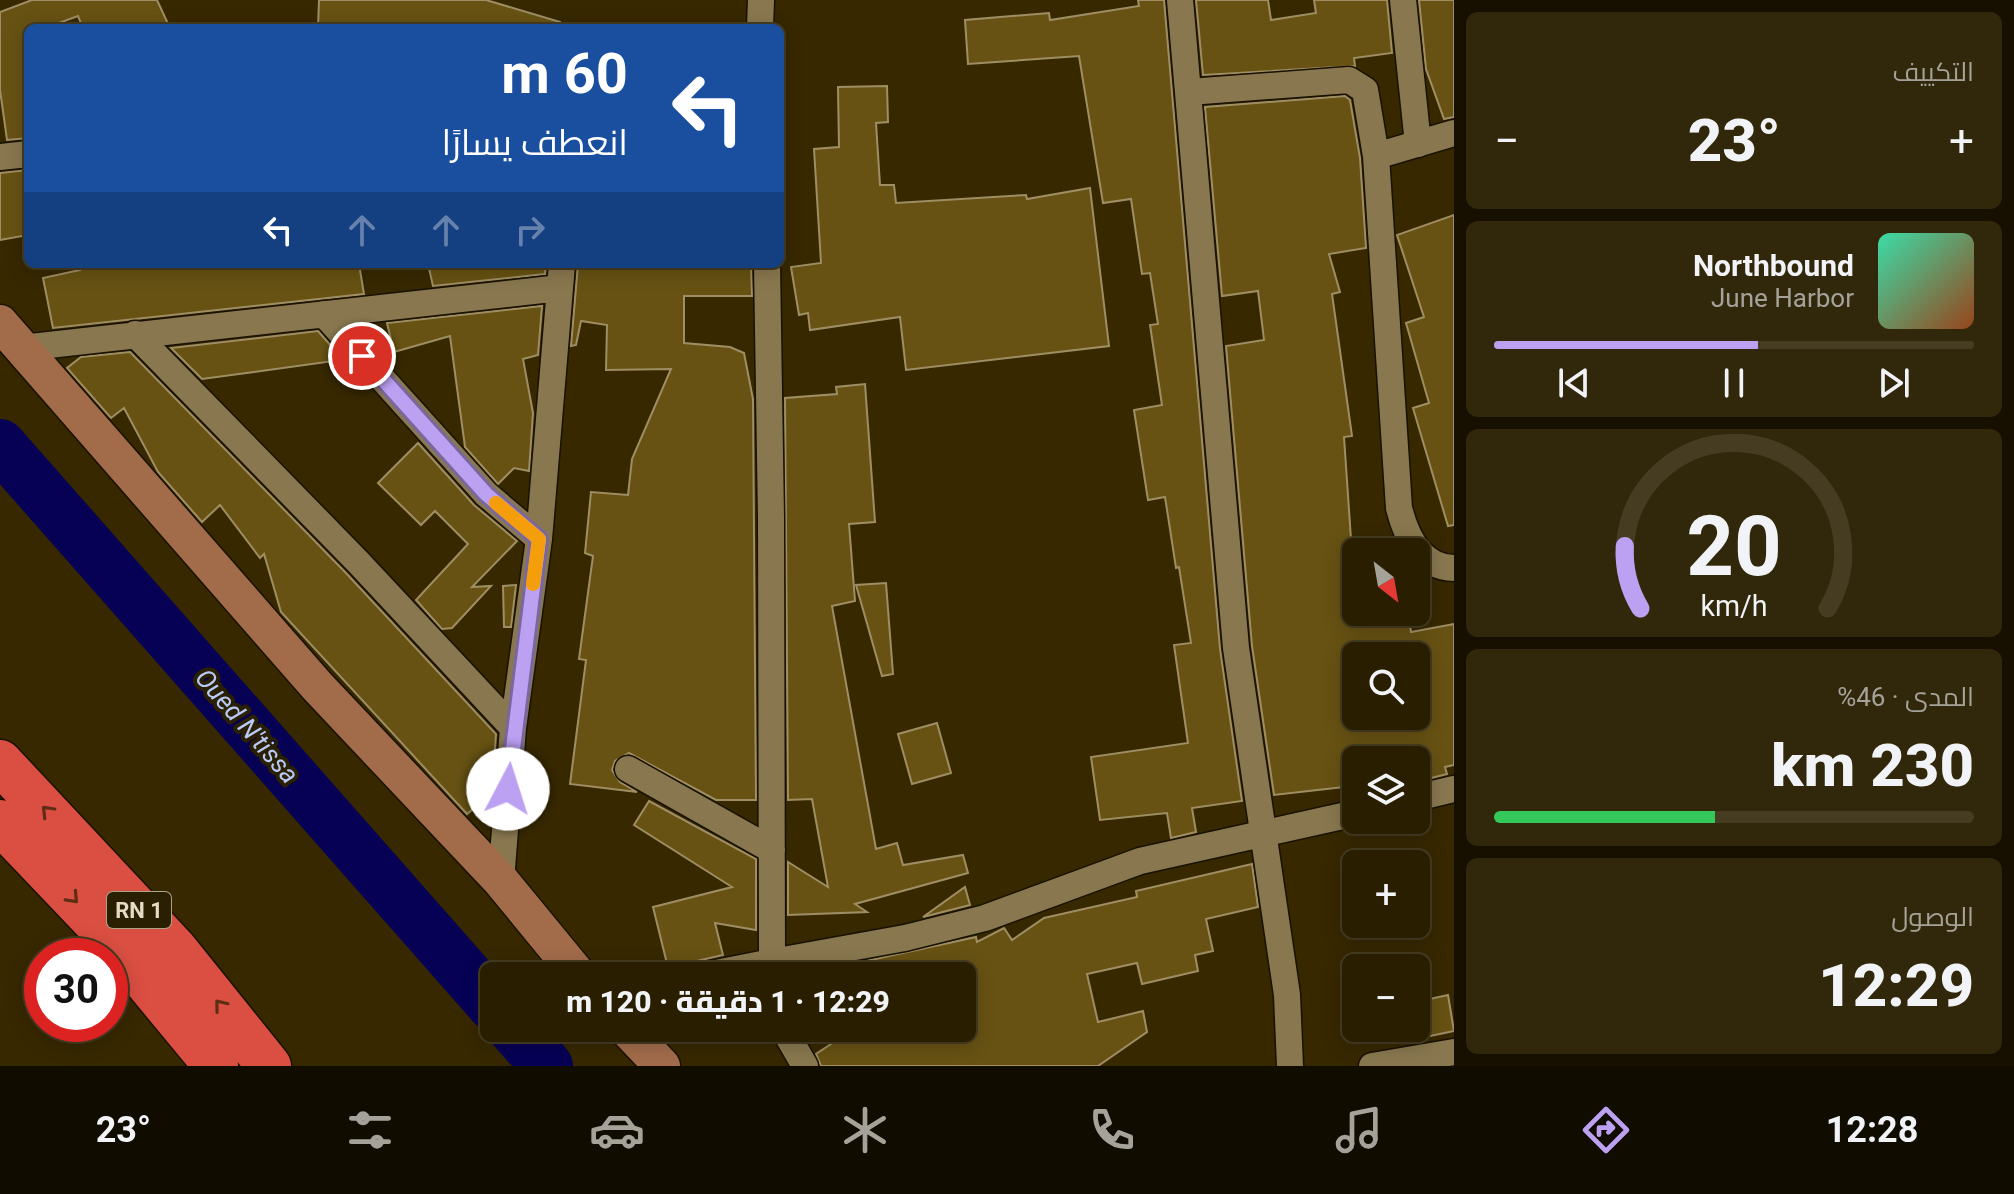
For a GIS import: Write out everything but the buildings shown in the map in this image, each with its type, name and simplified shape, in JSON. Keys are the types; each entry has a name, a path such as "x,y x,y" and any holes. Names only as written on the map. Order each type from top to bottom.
{"highway":[{"name":"RN 1","path":"0,762 175,949 269,1066"},
{"name":"RN 1","path":"0,822 106,933 216,1066"}],"main road":[{"path":"11,336 317,686 501,881 568,962"},
{"path":"639,1042 662,1066"}],"street":[{"path":"760,24 761,0"},
{"path":"1180,0 1236,648 1261,836 1287,995 1290,1066"},
{"path":"1403,0 1418,144"},
{"path":"1189,92 1355,81 1369,98 1376,156 1399,508 1408,534 1421,555 1437,565 1454,568"},
{"path":"1376,156 1454,133"},
{"path":"0,157 24,154"},
{"path":"767,268 772,962"},
{"path":"11,336 135,334 324,314 561,276 539,539 513,728 501,881"},
{"path":"324,314 486,494 539,539"},
{"path":"135,334 513,728"},
{"path":"628,769 772,850"},
{"path":"1430,795 1454,789"},
{"path":"802,962 985,918 1140,861 1342,816"},
{"path":"791,1042 805,1066"},
{"path":"1372,1066 1454,1052"}],"waterway":[{"name":"Oued N'tissa","path":"0,445 480,990"},
{"name":"Oued N'tissa","path":"526,1042 547,1066"}],"slow traffic":[{"path":"496,503 539,539 533,584"}],"route":[{"path":"362,356 486,494 539,539 513,728 508,789"}]}
